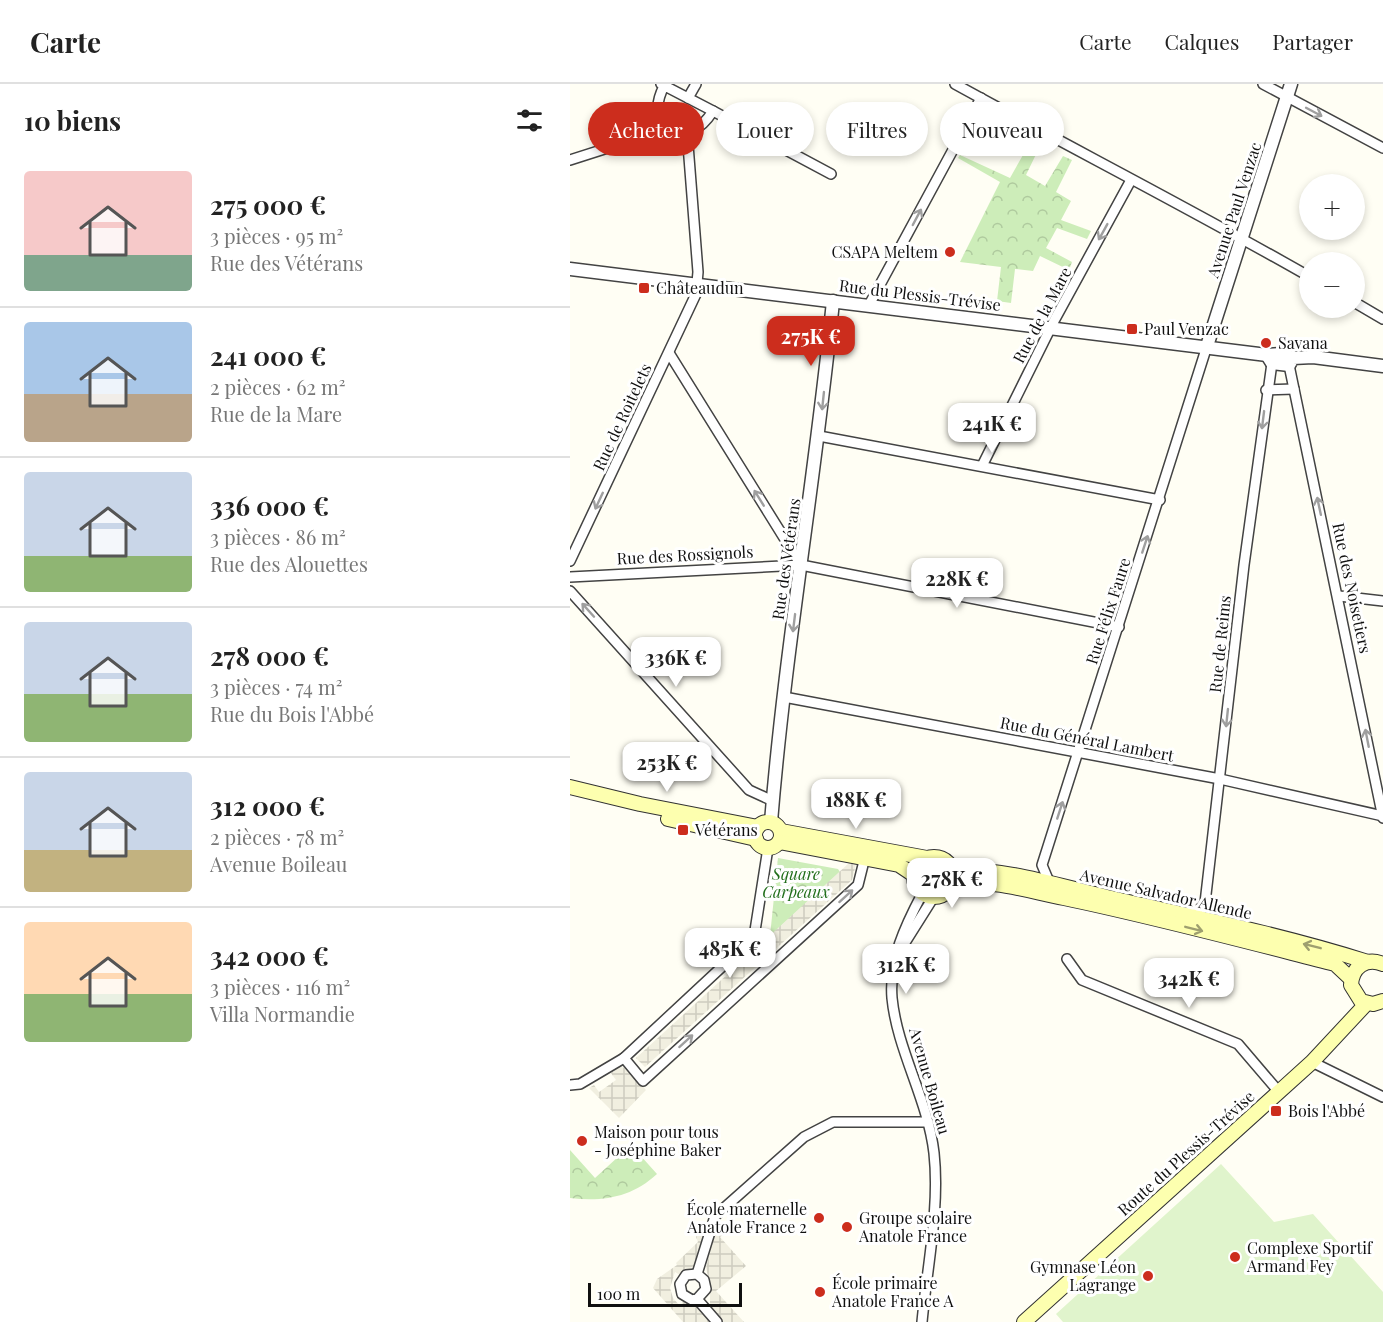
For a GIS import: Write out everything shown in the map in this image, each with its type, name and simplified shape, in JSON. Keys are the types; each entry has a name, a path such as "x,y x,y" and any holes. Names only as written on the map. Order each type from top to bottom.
{"main road":[{"path":"570,787 899,865 914,875"},
{"path":"570,796 769,835 943,859 954,871 952,887"},
{"path":"927,858 916,868 914,882 928,896 944,895 952,887 972,882 994,884 1107,907 1335,964 1351,979 1356,997 1367,1004 1383,1001"},
{"name":"Avenue Salvador Allende","path":"954,871 971,870 1050,884 1383,964"},
{"path":"1351,979 1357,968 1368,962"},
{"name":"Route du Plessis-Trévise","path":"1024,1322 1312,1062 1367,1004"}],"street":[{"path":"688,98 696,84"},
{"path":"955,84 1243,238 1299,271"},
{"path":"1263,84 1383,148"},
{"name":"Avenue Paul Venzac","path":"1207,346 1291,84"},
{"path":"657,102 663,85 831,174"},
{"path":"868,305 981,98"},
{"path":"704,123 713,111"},
{"path":"570,160 588,154"},
{"path":"689,156 698,285"},
{"name":"Rue de la Mare","path":"982,466 1051,328 1131,180"},
{"name":"Rue du Plessis-Trévise","path":"570,268 1207,346 1269,359 1281,354 1291,361 1383,366"},
{"name":"Rue de Roitelets","path":"570,561 669,353 698,285"},
{"name":"Rue des Vétérans","path":"769,835 784,697 819,436 833,301"},
{"path":"1365,308 1383,319"},
{"name":"Rue Félix Faure","path":"1050,884 1042,866 1207,346"},
{"path":"669,353 801,565"},
{"name":"Rue de Reims","path":"1182,914 1198,911 1205,903 1269,359"},
{"name":"Rue des Noisetiers","path":"1291,361 1294,389 1383,817"},
{"path":"1266,390 1294,389"},
{"path":"819,436 1160,500"},
{"name":"Rue des Rossignols","path":"570,577 801,565 1119,627"},
{"path":"570,591 749,790 773,801"},
{"path":"1339,597 1383,602"},
{"name":"Rue du Général Lambert","path":"784,697 1220,779 1383,817"},
{"path":"570,1084 580,1084 624,1058 754,938 769,835"},
{"path":"624,1058 643,1081 858,885 865,857"},
{"name":"Avenue Boileau","path":"922,1322 934,1192 934,1153 928,1122 892,998 896,956 901,937 928,896"},
{"path":"1067,959 1082,980 1238,1044 1279,1092"},
{"path":"1312,1062 1383,1097"},
{"path":"698,1274 715,1216 804,1137 833,1122 928,1122"},
{"path":"698,1274 704,1280 706,1289 697,1299 692,1300 682,1294 680,1284 686,1275 698,1274"},
{"path":"697,1299 717,1322"}],"green space":[{"path":"962,156 1010,178 1022,156 1035,156 1026,175 1045,186 1063,156 1072,160 1056,192 1071,201 1061,220 1091,231 1087,239 1057,228 1046,248 1072,262 1069,270 1040,256 1033,271 1015,269 1011,303 997,301 1001,267 960,262 1000,182 958,158"},
{"name":"Square Carpeaux","path":"778,858 838,869 840,872 770,936"},
{"path":"935,865 944,869 948,878 944,887 935,891 926,887 922,878 926,869"},
{"path":"631,1145 657,1174 638,1188 617,1196 594,1199 570,1198 570,1150 595,1178"},
{"name":"Complexe Sportif Armand Fey","path":"1221,1164 1274,1222 1313,1214 1383,1292 1383,1322 1063,1322 1056,1314"}],"shaded area":[{"path":"849,863 856,864 852,880 645,1067 636,1058"},
{"path":"620,1067 628,1068 646,1090 619,1118 589,1088 594,1085 599,1092 616,1080 611,1073"},
{"path":"716,1226 723,1235 720,1237 746,1266 716,1291 744,1322 721,1322 710,1309 710,1285 706,1268"},
{"path":"702,1227 705,1228 698,1260 694,1266 680,1275 675,1272 670,1288 673,1298 680,1306 683,1302 697,1307 710,1322 683,1322 653,1288 657,1279 677,1265 676,1263 698,1242 696,1237"}],"place":[{"name":"CSAPA Meltem","path":"950,252"},
{"name":"Châteaudun","path":"644,288"},
{"name":"Paul Venzac","path":"1132,329"},
{"name":"Savana","path":"1266,343"},
{"name":"Vétérans","path":"683,830"},
{"name":"Bois l'Abbé","path":"1276,1111"},
{"name":"Maison pour tous - Joséphine Baker","path":"582,1141"},
{"name":"École maternelle Anatole France 2","path":"819,1218"},
{"name":"Groupe scolaire Anatole France","path":"847,1227"},
{"name":"Complexe Sportif Armand Fey","path":"1235,1257"},
{"name":"Gymnase Léon Lagrange","path":"1148,1276"},
{"name":"École primaire Anatole France A","path":"820,1292"}]}
